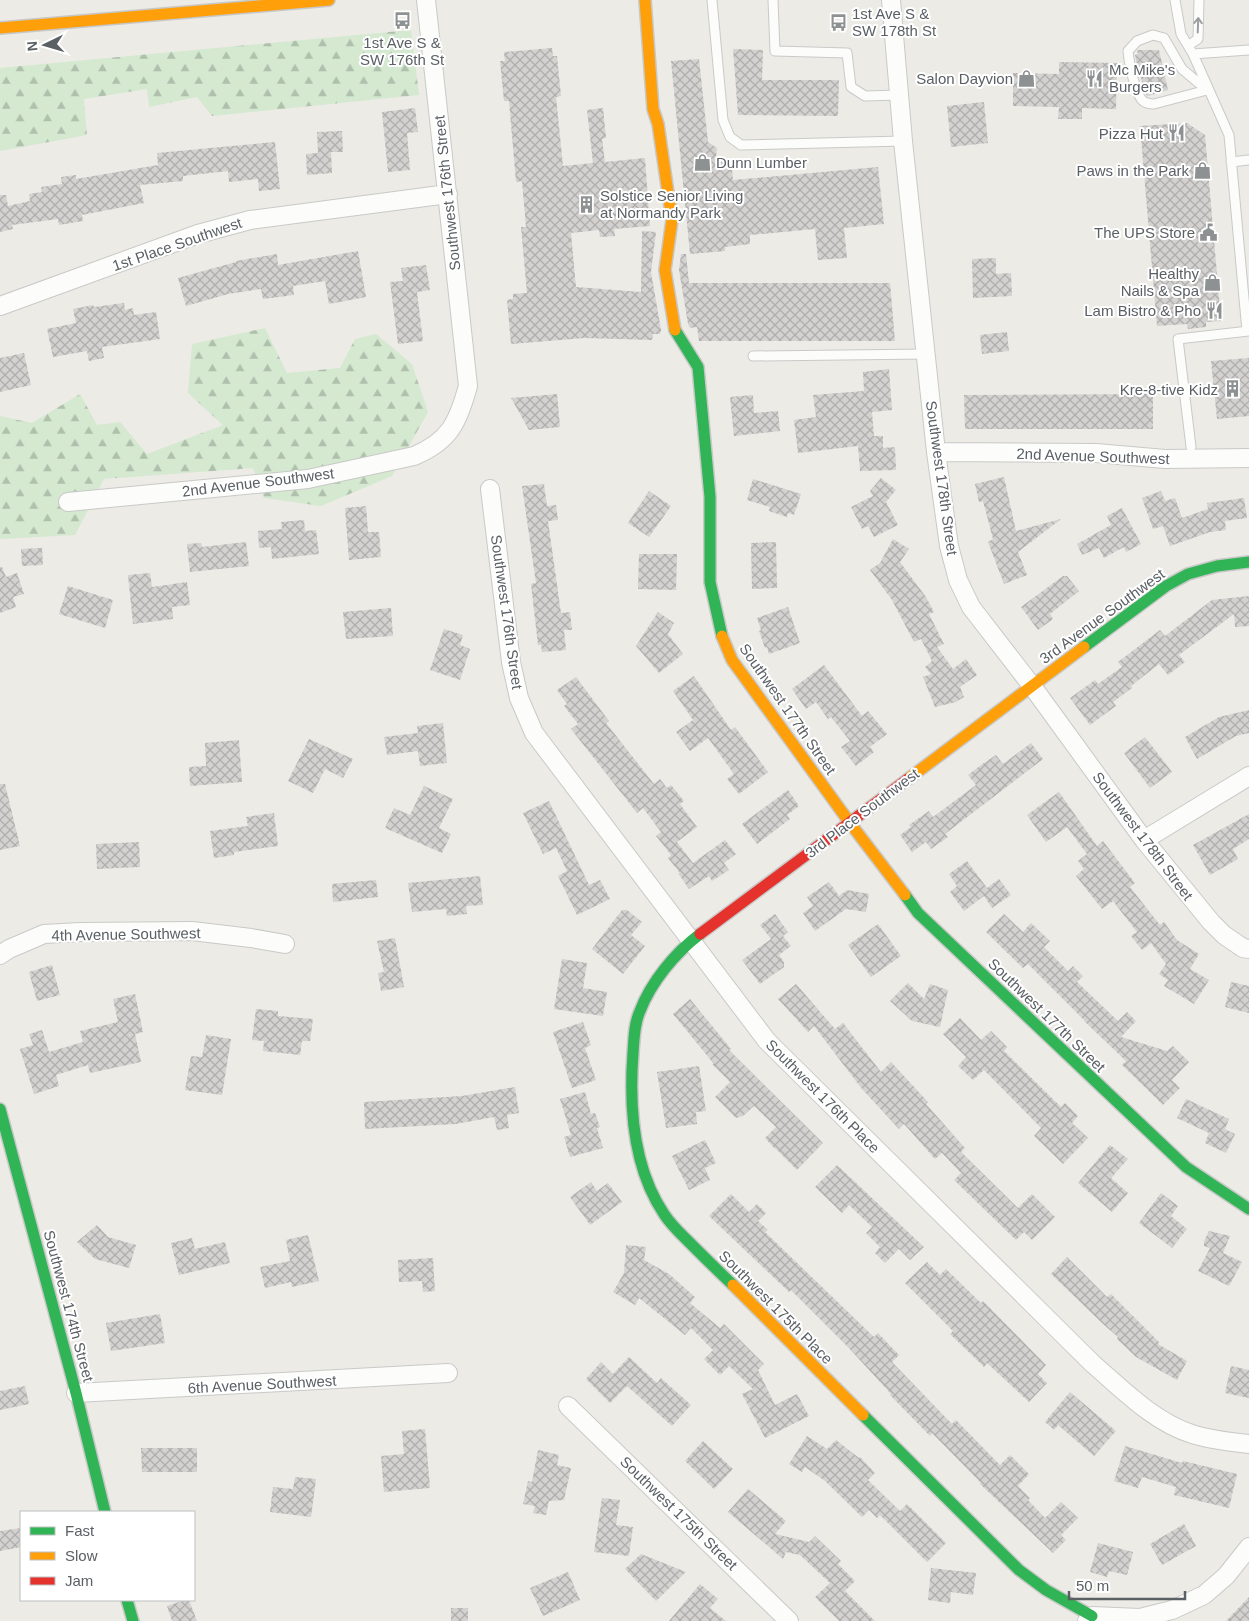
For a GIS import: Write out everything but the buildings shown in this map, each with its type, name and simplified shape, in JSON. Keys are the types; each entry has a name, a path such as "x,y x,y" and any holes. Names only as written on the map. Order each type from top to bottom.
{"street":[{"path":"0,28 329,0"},
{"name":"Southwest 176th Street","path":"426,0 468,386"},
{"name":"Southwest 177th Street","path":"645,0 653,109 658,124 672,220 665,270 675,329 698,367 710,497 710,582 716,616 732,660 918,913 1186,1167 1249,1209"},
{"name":"Southwest 178th Street","path":"891,0 903,141 936,452 949,546 958,580 971,607 1032,686 1144,840 1211,922 1224,935 1246,949"},
{"name":"1st Place Southwest","path":"0,306 198,234 250,220 448,194"},
{"name":"2nd Avenue Southwest","path":"68,502 308,479 414,456 430,449 446,436 460,415 468,386"},
{"name":"2nd Avenue Southwest","path":"936,452 1096,453 1165,459 1249,458"},
{"name":"Southwest 176th Street","path":"490,489 511,662 519,698 534,733"},
{"name":"3rd Avenue Southwest","path":"1032,686 1166,586 1188,574 1217,566 1249,562"},
{"name":"3rd Place Southwest","path":"692,940 1032,686"},
{"name":"Southwest 176th Place","path":"534,733 768,1041 1093,1364 1128,1395 1158,1418 1191,1434 1222,1442 1249,1444"},
{"path":"1144,840 1249,776"},
{"name":"4th Avenue Southwest","path":"0,955 9,949 44,934 80,932 192,931 285,944"},
{"name":"Southwest 175th Place","path":"692,940 662,972 640,1011 634,1034 630,1073 637,1142 648,1180 662,1212 678,1232 1019,1570 1090,1619"},
{"name":"Southwest 174th Street","path":"0,1109 76,1393 105,1511"},
{"name":"6th Avenue Southwest","path":"76,1393 448,1373"},
{"name":"Southwest 175th Street","path":"568,1406 789,1621"},
{"path":"1090,1619 1140,1618 1172,1610 1204,1595 1226,1576 1249,1547"},
{"path":"127,1601 133,1621"}],"lane":[{"path":"712,0 723,120 730,137 740,145 903,141"},
{"path":"773,0 775,51 847,53 851,87 865,96 899,95"},
{"path":"1175,0 1181,34 1189,45 1207,90 1229,135 1248,331 1178,339 1191,447"},
{"path":"1189,45 1198,39 1199,0"},
{"path":"1152,35 1164,38 1182,68 1207,90 1154,104 1147,103 1142,100 1137,91 1128,51 1137,41 1152,35"},
{"path":"1193,54 1249,50"},
{"path":"1231,162 1249,160"},
{"path":"753,356 926,354"}],"green space":[{"path":"411,30 419,95 212,116 197,97 149,107 147,89 84,99 87,135 0,151 0,68"},
{"path":"265,328 287,373 340,368 355,339 376,334 412,364 428,412 392,476 321,506 264,498 253,468 104,479 75,535 0,539 0,416 32,423 80,394 97,425 120,422 147,454 223,425 188,393 192,344"}],"traffic: fast":[{"path":"675,330 698,367 710,497 710,582 722,636"},
{"path":"1084,647 1166,586 1188,574 1217,566 1249,562"},
{"path":"905,895 918,913 1186,1167 1249,1209"},
{"path":"700,934 673,959 657,979 650,989 638,1016 632,1073 633,1115 635,1136 646,1177 664,1214 679,1233 733,1285"},
{"path":"0,1109 76,1393 105,1511"},
{"path":"863,1415 1019,1570 1046,1590 1092,1616"},
{"path":"127,1601 133,1621"}],"traffic: slow":[{"path":"0,28 329,0"},
{"path":"645,0 653,109 658,124 672,220 665,270 675,330"},
{"path":"722,636 732,660 850,823 905,895"},
{"path":"908,779 1084,647"},
{"path":"733,1285 863,1415"}],"traffic: jam":[{"path":"700,934 908,779"}],"place":[{"name":"1st Ave S & SW 176th St","path":"402,21"},
{"name":"1st Ave S & SW 178th St","path":"838,22"},
{"name":"Salon Dayvion","path":"1027,78"},
{"name":"Mc Mike's Burgers","path":"1095,78"},
{"name":"Pizza Hut","path":"1177,133"},
{"name":"Dunn Lumber","path":"702,162"},
{"name":"Paws in the Park","path":"1203,170"},
{"name":"Solstice Senior Living at Normandy Park","path":"586,204"},
{"name":"The UPS Store","path":"1209,232"},
{"name":"Healthy Nails & Spa","path":"1213,282"},
{"name":"Lam Bistro & Pho","path":"1215,310"},
{"name":"Kre-8-tive Kidz","path":"1232,389"}]}
